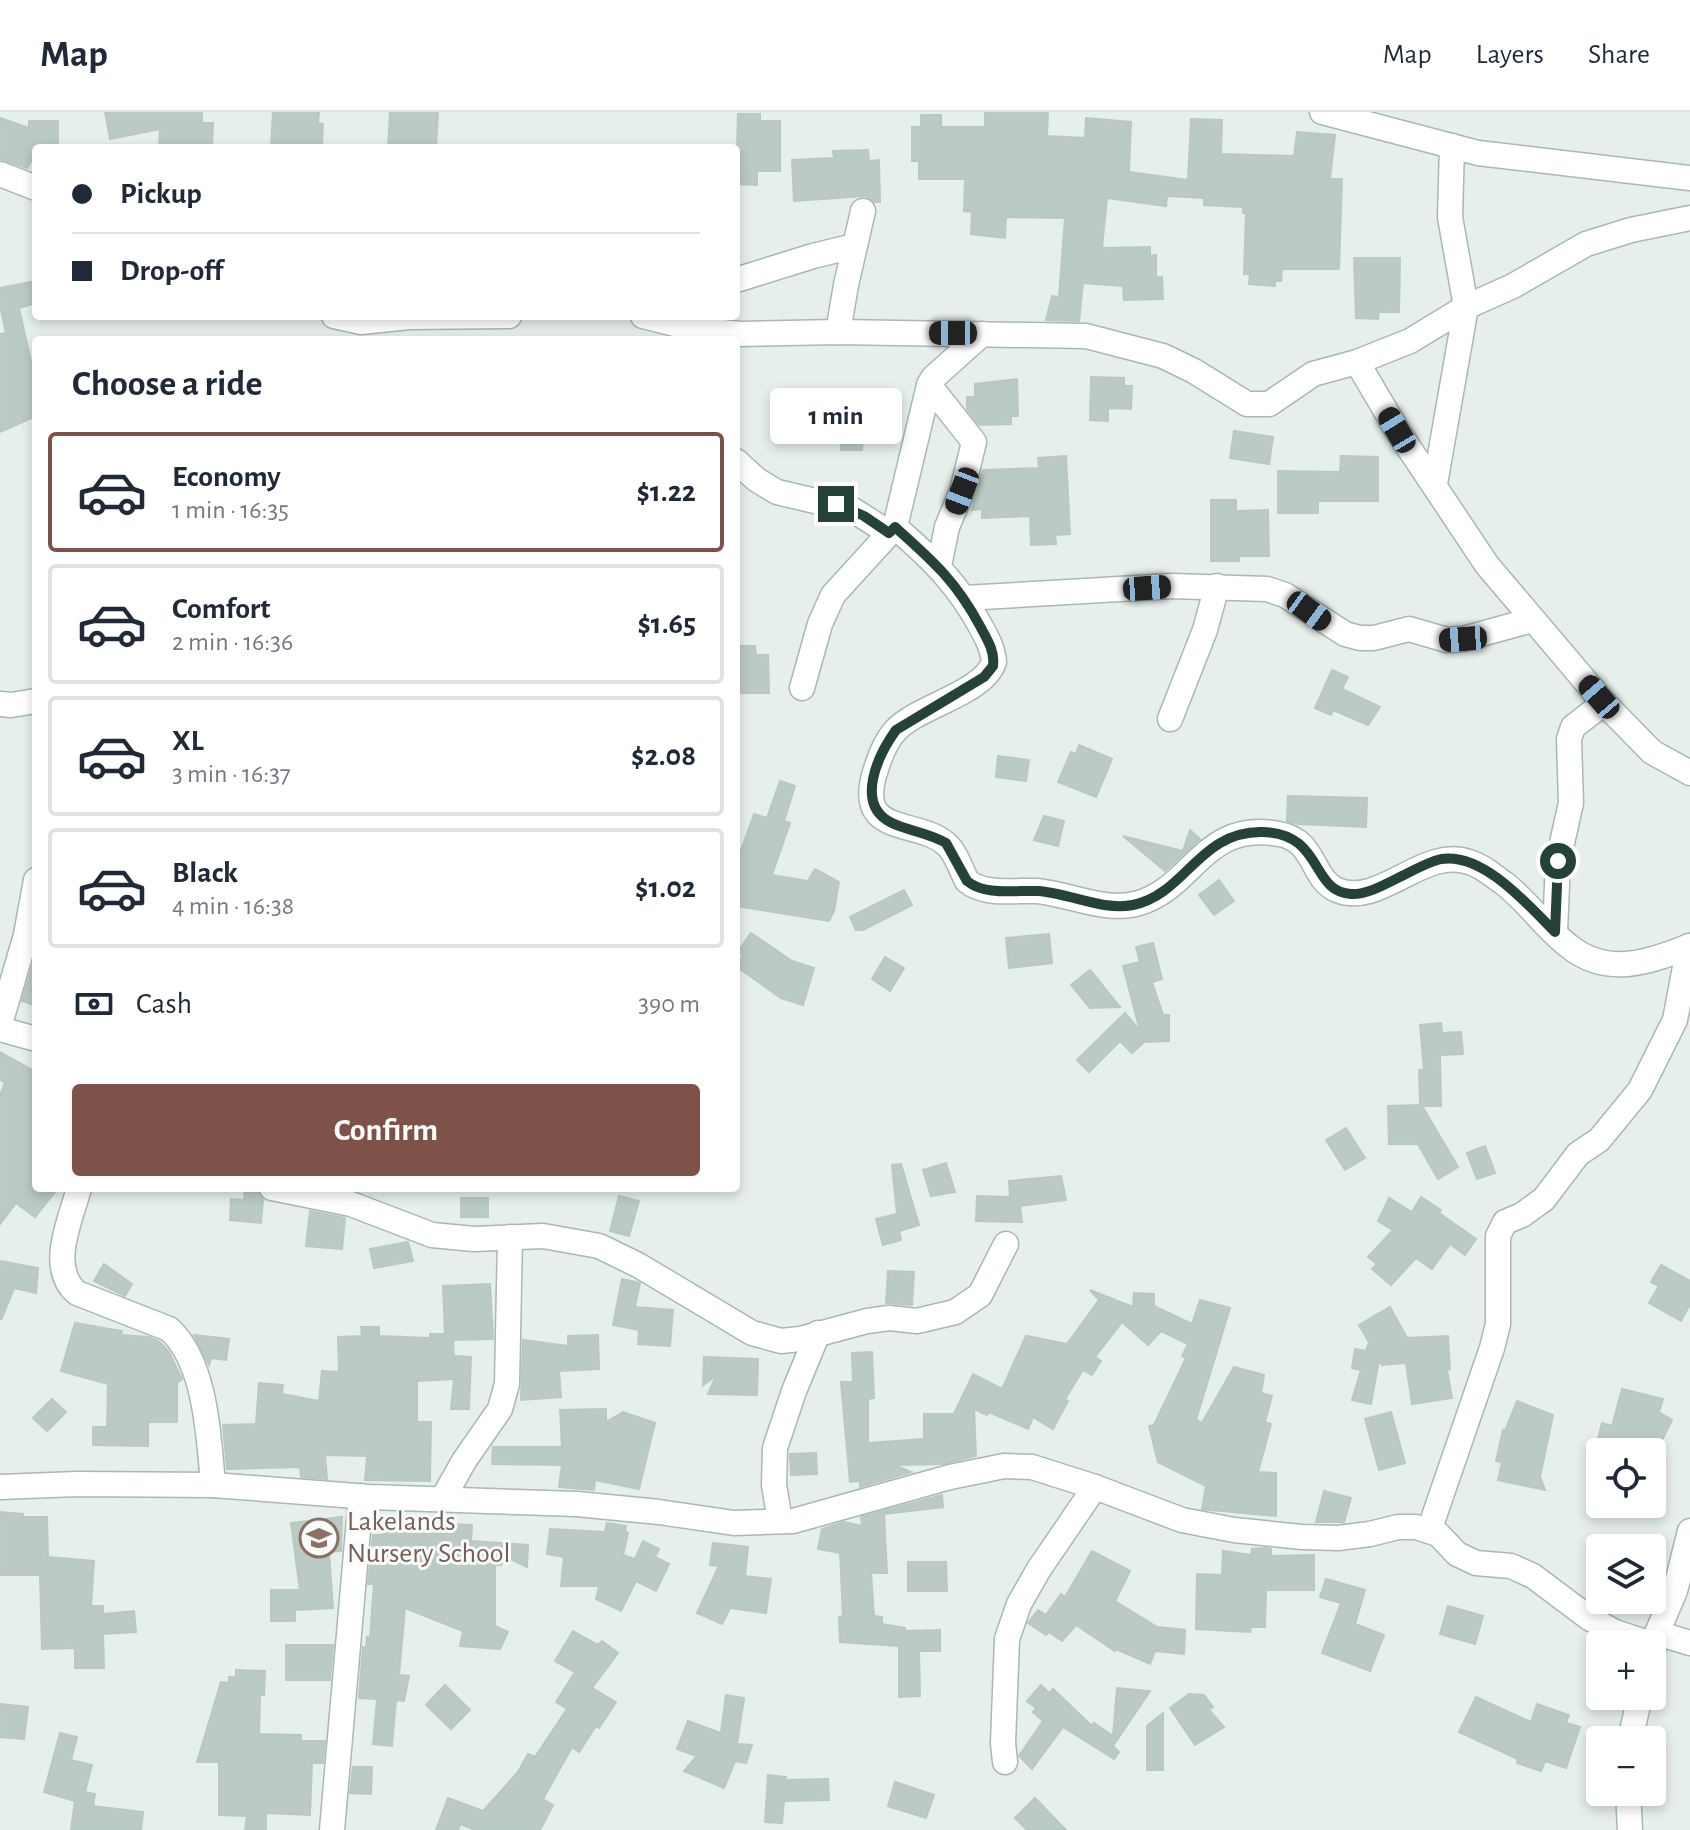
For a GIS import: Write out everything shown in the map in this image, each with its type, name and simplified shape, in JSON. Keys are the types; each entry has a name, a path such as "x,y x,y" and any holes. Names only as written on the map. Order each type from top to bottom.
{"street":[{"path":"1322,112 1478,153 1690,178"},
{"path":"1435,484 1466,307 1450,217 1452,146"},
{"path":"0,174 32,186"},
{"path":"838,332 863,211"},
{"path":"740,346 838,332 1086,336 1127,344 1163,356 1240,400 1254,405 1269,404 1313,374 1357,362 1410,341 1466,307 1513,286 1586,244 1631,230 1690,218"},
{"path":"740,279 854,246"},
{"path":"352,320 380,320"},
{"path":"659,320 713,336"},
{"path":"802,688 825,608 833,595 892,530 929,385 982,334"},
{"path":"1357,362 1397,430 1487,565 1604,703 1652,752 1690,773"},
{"path":"929,385 974,442 962,491 947,527 939,566"},
{"path":"740,465 777,492 853,510 892,530 939,566 965,598 992,649 993,666 977,681 896,730 876,767 872,800 873,807 882,817 946,843 972,885 989,890 1047,892 1109,905 1135,905 1172,884 1202,854 1220,842 1240,833 1263,832 1282,834 1298,841 1330,886 1351,894 1375,888 1441,859 1466,860 1482,867 1514,892 1569,947 1590,959 1618,965 1645,962 1690,946"},
{"path":"965,598 1171,586 1267,589 1285,595 1345,634 1360,638 1374,638 1409,629 1447,640 1463,639 1532,620"},
{"path":"1170,719 1205,630 1217,586"},
{"path":"0,704 32,702"},
{"path":"1555,932 1558,861 1571,803 1569,739 1573,727 1604,703"},
{"path":"32,902 0,1027 32,1038"},
{"path":"1429,1531 1498,1324 1498,1236 1505,1222 1522,1215 1544,1199 1578,1154 1599,1140 1640,1090 1675,1020 1690,946"},
{"path":"78,1192 62,1258 68,1286 77,1293 169,1329 181,1339 204,1410 213,1485"},
{"path":"292,1192 351,1204 432,1235 474,1239 543,1236 599,1246 638,1265 752,1333 781,1341 867,1321 889,1318 917,1321 955,1312 980,1295 1006,1244"},
{"path":"442,1500 464,1461 500,1409 507,1384 510,1237"},
{"path":"780,1521 774,1485 775,1448 818,1333"},
{"path":"0,1487 213,1485 361,1496 577,1504 734,1523 793,1521 950,1477 1004,1466 1032,1467 1182,1520 1234,1530 1338,1538 1398,1527 1416,1527 1438,1534 1466,1559 1476,1563 1511,1566 1533,1576 1589,1618 1611,1630"},
{"path":"1005,1762 1007,1639 1019,1604 1039,1569 1095,1487"},
{"path":"332,1830 361,1496"},
{"path":"1659,1630 1675,1591 1690,1531"},
{"path":"1666,1644 1690,1643"},
{"path":"1629,1806 1630,1830"}],"building":[{"path":"105,112 202,112 202,123 213,123 212,144 159,144 160,129 110,139"},
{"path":"273,112 319,112 318,123 323,124 322,144 271,144"},
{"path":"390,112 438,112 436,144 388,144"},
{"path":"985,112 1048,112 1047,136 1085,138 1086,118 1131,122 1129,172 1188,180 1191,119 1222,120 1221,154 1294,156 1297,132 1335,135 1330,179 1342,179 1339,269 1282,269 1281,281 1275,281 1275,286 1249,284 1250,274 1244,274 1246,213 1243,213 1243,207 1204,205 1204,198 1167,196 1166,206 1107,198 1102,248 1150,247 1150,256 1156,255 1156,277 1162,277 1163,299 1124,300 1123,286 1083,283 1079,321 1046,320 1052,296 1059,297 1065,218 1006,217 1005,238 971,234 972,212 964,211 965,179 919,179 919,161 912,161 912,127 921,127 921,115 941,115 941,127 985,127"},
{"path":"738,114 760,114 760,121 780,121 780,171 757,171 757,185 740,184 740,144 737,144"},
{"path":"0,118 29,128 29,121 58,121 58,144 32,144 32,160 27,168 0,159"},
{"path":"868,150 869,161 879,160 880,202 866,196 794,201 792,160 834,158 833,151"},
{"path":"1354,258 1400,258 1399,312 1379,312 1378,319 1356,318"},
{"path":"32,282 32,304 19,308 32,366 32,418 0,432 0,334 6,333 0,288"},
{"path":"1091,377 1124,378 1124,386 1132,386 1131,409 1108,408 1108,421 1090,420"},
{"path":"1017,379 1018,416 1011,416 1011,424 979,425 967,409 967,397 975,397 975,384"},
{"path":"845,393 879,393 879,412 874,412 874,440 863,440 862,450 841,450 841,429 845,429"},
{"path":"1234,431 1273,437 1269,464 1230,458"},
{"path":"1066,456 1070,534 1055,535 1056,544 1031,545 1030,516 982,518 982,509 972,510 983,470 1039,468 1038,458"},
{"path":"1341,456 1378,457 1378,501 1318,501 1318,513 1278,513 1278,471 1340,472"},
{"path":"1211,500 1236,500 1236,511 1268,510 1269,556 1239,556 1239,561 1211,561"},
{"path":"740,646 755,646 756,655 768,655 769,693 740,693"},
{"path":"1332,670 1348,677 1342,689 1380,707 1368,725 1333,710 1331,715 1315,708"},
{"path":"1079,745 1112,759 1096,797 1058,782 1071,752 1076,754"},
{"path":"998,756 1029,760 1026,781 996,777"},
{"path":"780,781 795,786 784,821 790,823 772,875 808,881 815,869 839,882 829,921 740,907 740,854 754,814 767,818"},
{"path":"1288,796 1367,798 1366,827 1287,821"},
{"path":"1044,816 1064,821 1058,846 1034,840"},
{"path":"1190,830 1200,839 1165,871 1123,836 1183,851"},
{"path":"1219,880 1234,901 1214,915 1199,895"},
{"path":"904,890 912,905 863,930 856,930 850,917"},
{"path":"751,933 792,961 814,968 803,1005 781,998 740,969 743,955 740,949"},
{"path":"1049,934 1052,963 1009,968 1006,938"},
{"path":"1153,943 1162,979 1152,982 1163,1015 1169,1015 1169,1041 1144,1042 1132,1053 1120,1041 1089,1072 1077,1060 1125,1013 1140,1031 1123,966 1140,962 1136,947"},
{"path":"885,957 904,968 890,991 872,979"},
{"path":"32,967 32,1005 22,1001"},
{"path":"1090,970 1120,1007 1090,1008 1071,985"},
{"path":"1441,1023 1442,1033 1461,1032 1463,1054 1440,1055 1441,1106 1422,1106 1458,1167 1438,1179 1418,1144 1389,1144 1388,1106 1420,1105 1419,1070 1424,1070 1420,1025"},
{"path":"0,1052 32,1070 32,1192 55,1192 35,1217 16,1203 0,1224 0,1096 5,1082 0,1080"},
{"path":"1346,1128 1365,1158 1345,1170 1326,1140"},
{"path":"1485,1146 1495,1173 1477,1179 1467,1153"},
{"path":"946,1163 955,1192 931,1196 923,1170"},
{"path":"901,1164 919,1225 899,1231 901,1240 883,1245 876,1219 897,1214 892,1165"},
{"path":"1061,1176 1066,1200 1020,1206 1022,1222 976,1221 977,1196 1010,1197 1009,1181"},
{"path":"245,1192 259,1192 263,1200 261,1223 230,1220 231,1199 244,1200"},
{"path":"619,1196 639,1201 629,1236 610,1231"},
{"path":"1421,1197 1476,1239 1465,1255 1450,1244 1432,1269 1416,1258 1391,1285 1372,1269 1377,1264 1368,1257 1393,1230 1378,1221 1389,1198 1412,1212"},
{"path":"461,1198 488,1198 488,1217 461,1217"},
{"path":"310,1211 345,1218 342,1249 306,1246"},
{"path":"408,1242 413,1261 374,1268 370,1249"},
{"path":"0,1261 38,1268 36,1293 14,1288 1,1320"},
{"path":"104,1264 132,1284 125,1296 94,1281"},
{"path":"1661,1265 1690,1281 1690,1304 1681,1321 1649,1303 1659,1286 1651,1282"},
{"path":"888,1271 914,1272 912,1305 886,1303"},
{"path":"622,1279 640,1283 635,1307 673,1310 670,1346 638,1344 639,1330 613,1325"},
{"path":"490,1284 493,1339 453,1340 455,1374 456,1356 471,1357 469,1409 451,1409 454,1379 417,1381 417,1422 431,1422 430,1481 365,1480 367,1456 325,1455 327,1479 301,1477 300,1467 227,1469 223,1425 256,1424 259,1383 283,1385 282,1394 319,1401 322,1371 339,1372 338,1337 362,1336 361,1327 379,1327 379,1336 430,1338 430,1334 445,1334 443,1286"},
{"path":"1090,1290 1133,1307 1134,1293 1154,1294 1154,1306 1192,1324 1200,1300 1230,1308 1196,1420 1202,1423 1234,1367 1264,1375 1261,1393 1272,1396 1265,1422 1271,1424 1258,1472 1276,1473 1276,1516 1202,1509 1206,1486 1158,1462 1149,1426 1154,1425 1186,1358 1182,1356 1188,1344 1161,1331 1148,1345 1122,1322 1095,1357 1101,1361 1092,1375 1083,1370 1065,1399 1068,1401 1053,1429 1033,1417 1028,1429 974,1409 976,1456 943,1464 894,1465 911,1472 860,1487 860,1481 850,1482 841,1382 853,1382 852,1353 872,1352 874,1398 868,1399 868,1443 924,1439 924,1414 954,1414 973,1374 1002,1389 1026,1336 1067,1344 1099,1300"},
{"path":"1390,1307 1407,1338 1448,1336 1450,1369 1447,1370 1452,1398 1412,1404 1406,1363 1382,1365 1379,1360 1371,1404 1352,1400 1361,1370 1352,1368 1355,1349 1366,1351 1369,1342 1359,1325"},
{"path":"75,1323 122,1331 121,1335 149,1337 160,1342 169,1352 182,1379 177,1383 177,1422 148,1422 148,1446 93,1445 93,1427 107,1427 108,1384 61,1371"},
{"path":"194,1335 229,1339 226,1360 211,1358 209,1365"},
{"path":"598,1335 599,1369 559,1371 561,1397 521,1400 523,1340 568,1346 568,1336"},
{"path":"704,1357 758,1359 757,1395 708,1394 716,1376 703,1385"},
{"path":"1622,1389 1663,1399 1659,1412 1672,1420 1663,1438 1598,1438 1602,1423 1612,1426"},
{"path":"52,1399 66,1412 47,1431 33,1418"},
{"path":"1517,1401 1553,1415 1540,1477 1545,1490 1498,1480 1502,1462 1496,1461 1503,1430"},
{"path":"606,1409 606,1422 623,1412 655,1423 639,1489 595,1480 594,1490 559,1487 562,1465 492,1464 493,1447 562,1447 560,1410"},
{"path":"1391,1412 1405,1463 1379,1470 1365,1419"},
{"path":"816,1453 817,1474 791,1475 790,1454"},
{"path":"1324,1491 1351,1498 1344,1522 1316,1522"},
{"path":"942,1495 943,1507 884,1514 887,1573 871,1573 874,1616 882,1617 882,1624 905,1628 905,1631 940,1630 940,1651 919,1651 920,1696 899,1697 899,1646 840,1642 839,1617 843,1616 840,1553 818,1549 822,1529 844,1522 862,1526 861,1517"},
{"path":"0,1512 23,1514 23,1517 47,1517 48,1557 94,1561 91,1606 103,1606 103,1614 134,1611 136,1632 103,1634 104,1668 75,1668 75,1648 42,1649 40,1575 0,1575"},
{"path":"342,1517 341,1551 329,1552 333,1608 295,1610 295,1621 271,1621 271,1590 300,1590 291,1523"},
{"path":"607,1523 626,1526 628,1533 623,1555 635,1559 643,1541 659,1549 655,1557 669,1564 656,1591 636,1581 621,1611 596,1599 599,1586 561,1586 564,1557 547,1554 550,1529 605,1532"},
{"path":"447,1524 472,1525 471,1541 528,1545 527,1567 506,1557 501,1565 495,1565 495,1626 508,1632 500,1649 460,1646 463,1631 405,1608 399,1675 409,1676 404,1701 396,1700 392,1746 373,1744 377,1699 359,1698 363,1647 366,1648 367,1637 370,1637 374,1584 368,1584 373,1535 382,1535 382,1532 447,1534"},
{"path":"713,1543 748,1547 745,1576 771,1579 766,1613 730,1608 722,1624 697,1613 719,1566 710,1565"},
{"path":"1252,1549 1271,1549 1271,1556 1314,1555 1314,1590 1266,1590 1265,1627 1251,1627 1250,1632 1196,1629 1197,1574 1222,1575 1223,1551 1251,1555"},
{"path":"1092,1551 1130,1571 1115,1601 1157,1627 1185,1630 1184,1654 1155,1651 1150,1664 1115,1651 1076,1625 1062,1641 1028,1623 1038,1610 1046,1615 1061,1594 1065,1597"},
{"path":"908,1562 946,1562 947,1591 908,1591"},
{"path":"1326,1579 1365,1590 1355,1624 1384,1635 1370,1671 1322,1653 1341,1603 1320,1597"},
{"path":"1448,1606 1483,1616 1475,1644 1440,1634"},
{"path":"573,1631 598,1645 602,1641 618,1653 592,1688 616,1702 579,1752 572,1747 543,1799 553,1805 540,1830 475,1830 460,1824 458,1830 436,1830 448,1798 483,1811 518,1772 528,1754 535,1757 567,1709 556,1702 575,1672 555,1661"},
{"path":"286,1645 333,1645 330,1680 286,1680"},
{"path":"236,1670 265,1671 264,1695 260,1695 259,1734 301,1735 301,1741 325,1741 323,1763 312,1763 310,1815 266,1813 266,1830 245,1830 247,1816 219,1815 219,1762 197,1762 221,1682 229,1683 229,1677 236,1677"},
{"path":"445,1685 470,1710 451,1729 426,1705"},
{"path":"1041,1685 1049,1693 1053,1689 1092,1726 1094,1723 1113,1736 1117,1688 1150,1691 1113,1746 1119,1752 1114,1759 1063,1727 1032,1769 1019,1756 1043,1721 1033,1712 1036,1708 1027,1701"},
{"path":"1189,1694 1204,1695 1213,1707 1209,1710 1224,1727 1195,1745 1170,1708"},
{"path":"726,1695 744,1698 737,1744 752,1745 746,1763 735,1761 724,1788 684,1771 697,1756 677,1749 688,1721 721,1733"},
{"path":"1476,1697 1531,1722 1537,1704 1569,1715 1566,1723 1580,1727 1566,1768 1545,1761 1541,1771 1517,1763 1518,1759 1459,1732"},
{"path":"0,1704 28,1707 24,1739 0,1737"},
{"path":"1163,1713 1163,1770 1147,1770 1147,1726"},
{"path":"60,1733 77,1737 71,1760 92,1765 85,1792 95,1794 93,1806 143,1812 141,1830 71,1830 75,1801 44,1792"},
{"path":"353,1767 372,1767 371,1794 350,1793"},
{"path":"768,1775 786,1777 785,1780 828,1779 829,1800 784,1801 782,1823 765,1822"},
{"path":"895,1782 934,1795 926,1818 888,1806"},
{"path":"1035,1798 1066,1830 1027,1830 1015,1818"}],"place":[{"name":"Lakelands Nursery School","path":"319,1538"}],"route":[{"path":"836,504 864,516 889,533 895,527 939,566 965,598 992,649 993,666 984,677 906,721 896,730 876,767 873,780 872,800 877,812 894,824 946,843 967,881 978,888 1047,892 1109,905 1135,905 1172,884 1202,854 1220,842 1240,833 1263,832 1282,834 1298,841 1330,886 1351,894 1375,888 1441,859 1466,860 1482,867 1514,892 1555,932 1558,861"}]}
